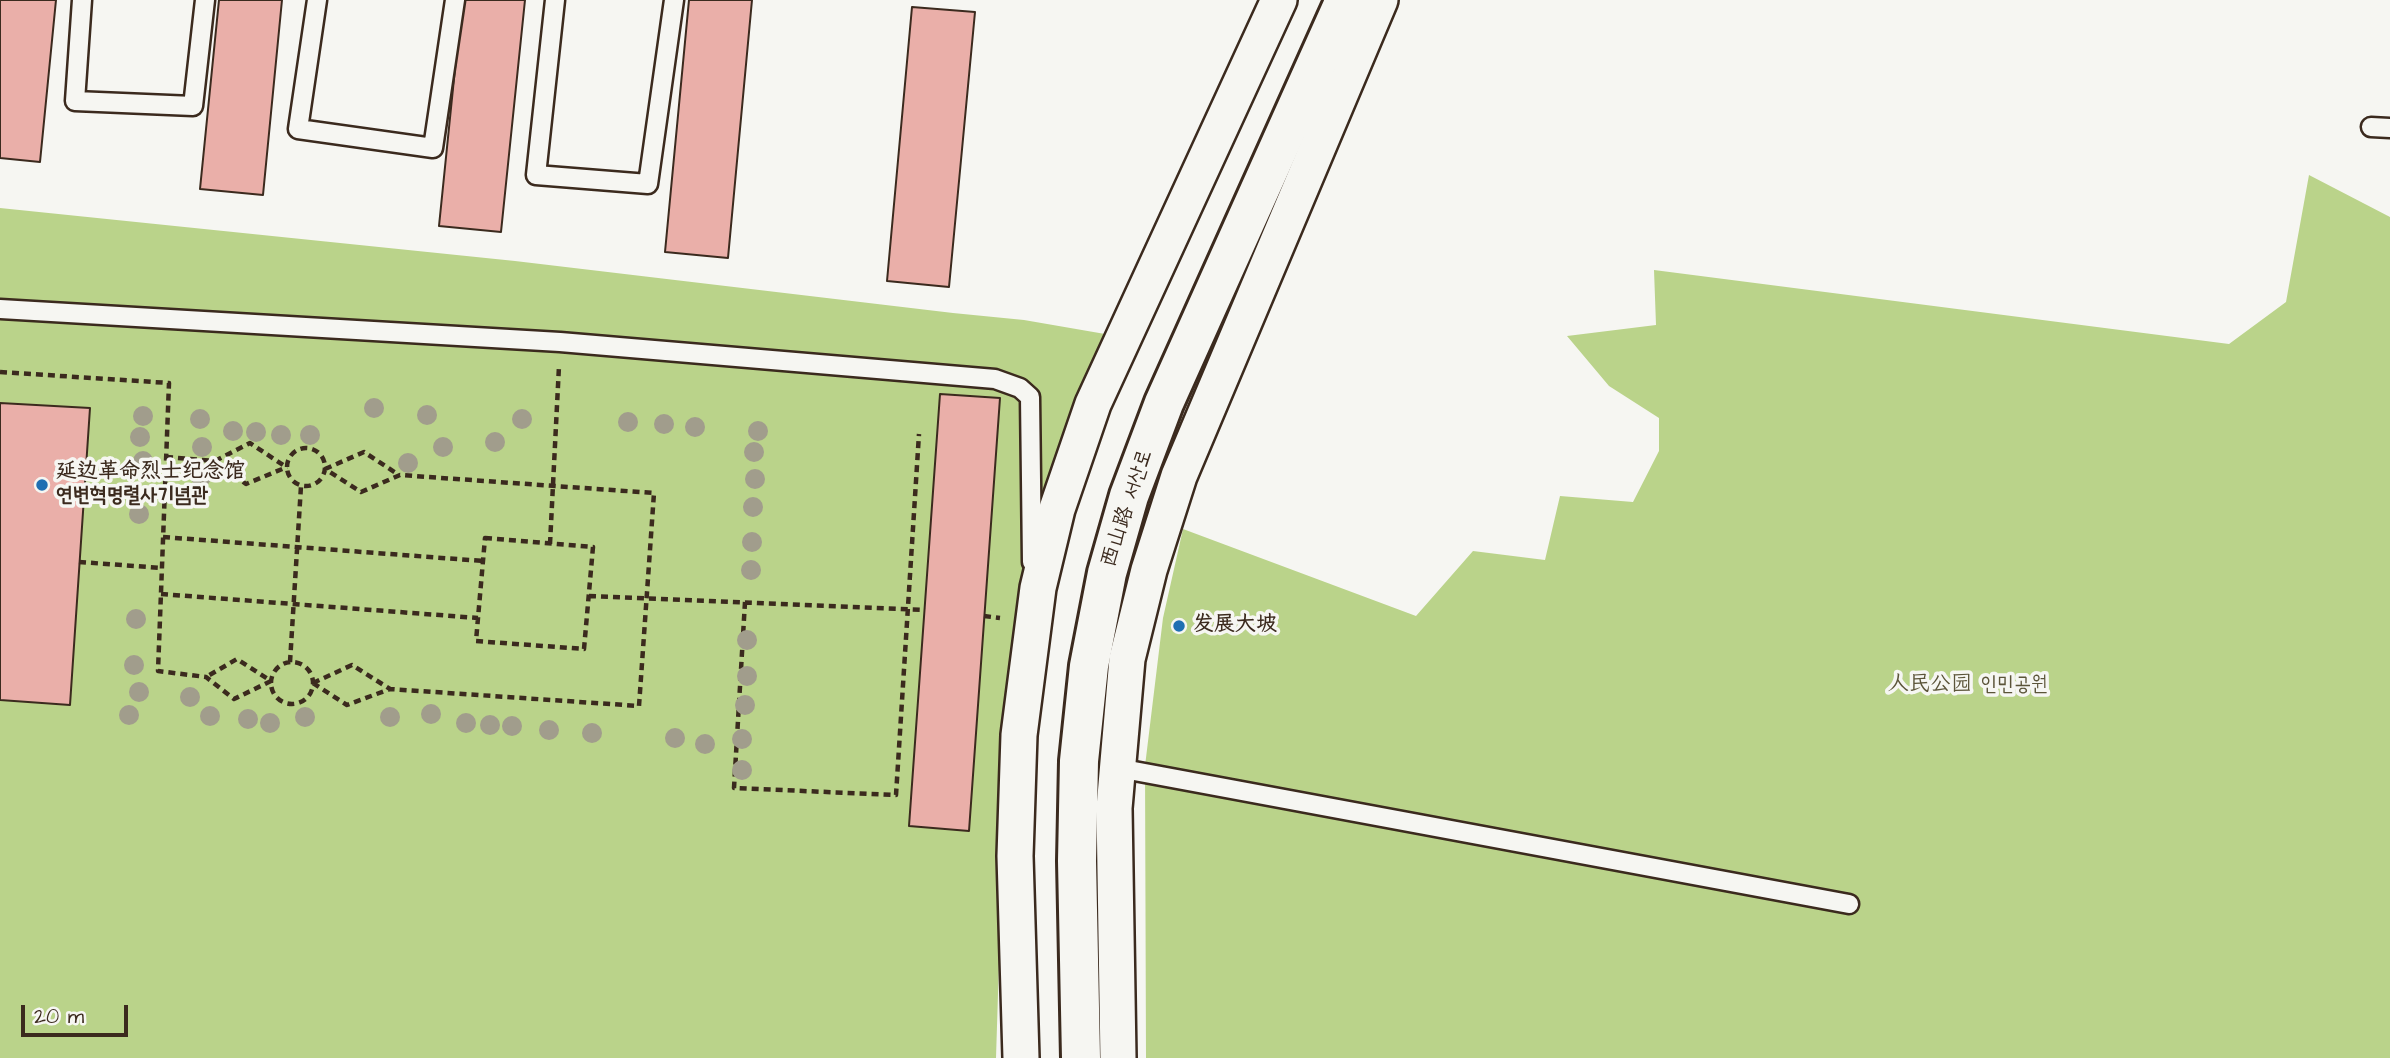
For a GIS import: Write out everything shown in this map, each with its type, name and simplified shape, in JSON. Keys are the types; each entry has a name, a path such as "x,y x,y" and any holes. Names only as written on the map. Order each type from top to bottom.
{"street":[{"path":"1021,1058 1015,856 1019,735 1032,622 1057,509 1093,404 1279,0"},
{"name":"西山路 서산로","path":"1081,1058 1077,861 1079,761 1089,666 1107,573 1129,496 1164,403 1345,0"},
{"path":"1118,1058 1113,841 1128,659 1149,570 1179,477 1380,0"}],"lane":[{"path":"82,0 75,101 193,106 205,0"},
{"path":"317,0 298,129 433,148 455,0"},
{"path":"555,0 536,175 648,184 674,0"},
{"path":"2371,127 2390,128"},
{"path":"0,309 560,342 995,379 1020,388 1030,397 1032,622"},
{"path":"1118,768 1849,904"}],"path":[{"path":"550,544 560,342"},
{"path":"0,372 169,383 158,671 206,677 234,699 271,681"},
{"path":"745,602 734,788 896,795 919,434"},
{"path":"166,457 215,461 250,443 286,467 291,480 302,486 314,484 325,469 318,452 306,447 300,448 290,456 286,467 246,484 215,461"},
{"path":"325,469 364,452 400,475"},
{"path":"313,684 347,705 390,689 639,706 654,493 400,475 361,492 325,469"},
{"path":"290,662 302,486"},
{"path":"163,537 483,561"},
{"path":"485,538 550,544 593,547 584,649 475,641 485,538"},
{"path":"79,562 162,568"},
{"path":"161,594 478,618"},
{"path":"589,596 925,610"},
{"path":"206,677 237,659 271,681"},
{"path":"290,662 303,665 309,670 313,684 308,696 291,703 278,698 271,681 277,668 290,662"},
{"path":"313,684 352,665 390,689"}],"green space":[{"name":"人民公园 인민공원","path":"2309,175 2390,217 2390,1058 1146,1058 1145,766 1163,618 1183,529 1416,616 1473,551 1545,560 1560,496 1633,502 1659,451 1659,418 1609,386 1567,336 1656,325 1654,270 2229,344 2286,302"},
{"path":"0,208 515,261 1024,320 1105,334 1042,509 1002,865 996,1058 0,1058"}],"building":[{"path":"0,0 56,0 40,162 0,158"},
{"path":"219,0 282,0 263,195 200,189"},
{"path":"462,0 525,0 501,232 439,226"},
{"path":"689,0 752,0 728,258 665,252"},
{"path":"912,7 975,12 949,287 887,281"},
{"path":"940,394 1000,398 969,831 909,826"},
{"name":"延边革命烈士纪念馆 연변혁명렬사기념관","path":"0,403 90,408 70,705 0,700"}],"place":[{"name":"延边革命烈士纪念馆 연변혁명렬사기념관","path":"42,485"},
{"name":"发展大坡","path":"1179,626"}]}
